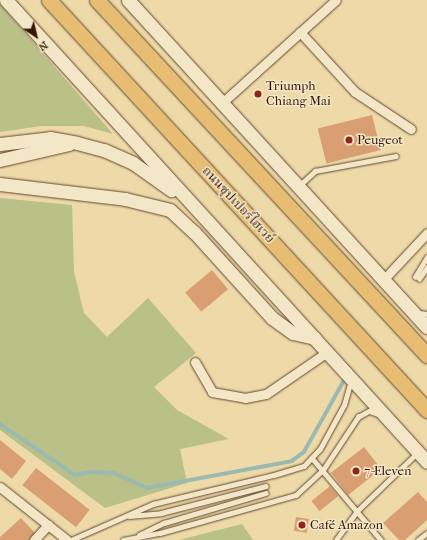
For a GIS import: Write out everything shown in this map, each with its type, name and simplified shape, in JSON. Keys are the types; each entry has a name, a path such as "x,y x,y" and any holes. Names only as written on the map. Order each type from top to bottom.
{"highway":[{"name":"ถนนซุปเปอร์ไฮเวย์","path":"49,0 427,410"},
{"path":"97,0 427,355"}],"main road":[{"path":"6,0 423,457"},
{"path":"128,0 223,102 427,327"},
{"path":"0,144 50,138 104,150 133,163 161,181 230,245"},
{"path":"0,160 77,143"},
{"path":"0,184 125,199 170,210 194,232 272,318 293,333 314,338"}],"street":[{"path":"223,102 336,0"},
{"path":"300,32 355,92 411,128"},
{"path":"384,279 427,233"},
{"path":"195,362 212,392 245,398 266,394 327,352"},
{"path":"0,487 67,540"},
{"path":"34,540 48,526"}],"lane":[{"path":"299,186 315,171 396,156"},
{"path":"427,257 417,278 427,267"},
{"path":"413,312 427,314"},
{"path":"71,540 153,504 304,466 320,449 344,405 352,379"},
{"path":"135,536 160,533 296,495 323,470 358,416 369,410 386,416"},
{"path":"336,540 356,512 423,457"},
{"path":"312,458 356,512 382,540"},
{"path":"123,516 161,513 266,486"},
{"path":"123,540 164,523 266,493"},
{"path":"418,540 427,533"}],"green space":[{"path":"0,4 113,134 84,126 41,126 0,132"},
{"path":"0,198 72,205 74,272 84,313 107,337 148,298 196,353 154,387 177,410 229,439 180,449 187,483 105,508 0,430"},
{"path":"242,524 253,540 179,540"}],"building":[{"name":"Peugeot","path":"372,115 381,150 326,163 318,129"},
{"path":"212,270 228,289 201,312 185,292"},
{"path":"0,440 26,461 12,479 0,469"},
{"name":"7-Eleven","path":"364,447 381,469 348,495 331,473"},
{"path":"36,468 90,510 76,527 22,485"},
{"path":"330,486 338,496 320,511 311,501"},
{"path":"418,492 427,502 427,520 405,540 399,540 383,523"},
{"name":"Café Amazon","path":"296,517 309,519 307,533 294,531"},
{"path":"21,518 36,534 29,540 0,540 0,537"}],"waterway":[{"path":"0,424 75,475 92,472 114,473 147,488 292,461 304,452 346,377"}],"place":[{"name":"Triumph Chiang Mai","path":"258,94"},
{"name":"Peugeot","path":"349,140"},
{"name":"7-Eleven","path":"356,471"},
{"name":"Café Amazon","path":"302,525"}]}
